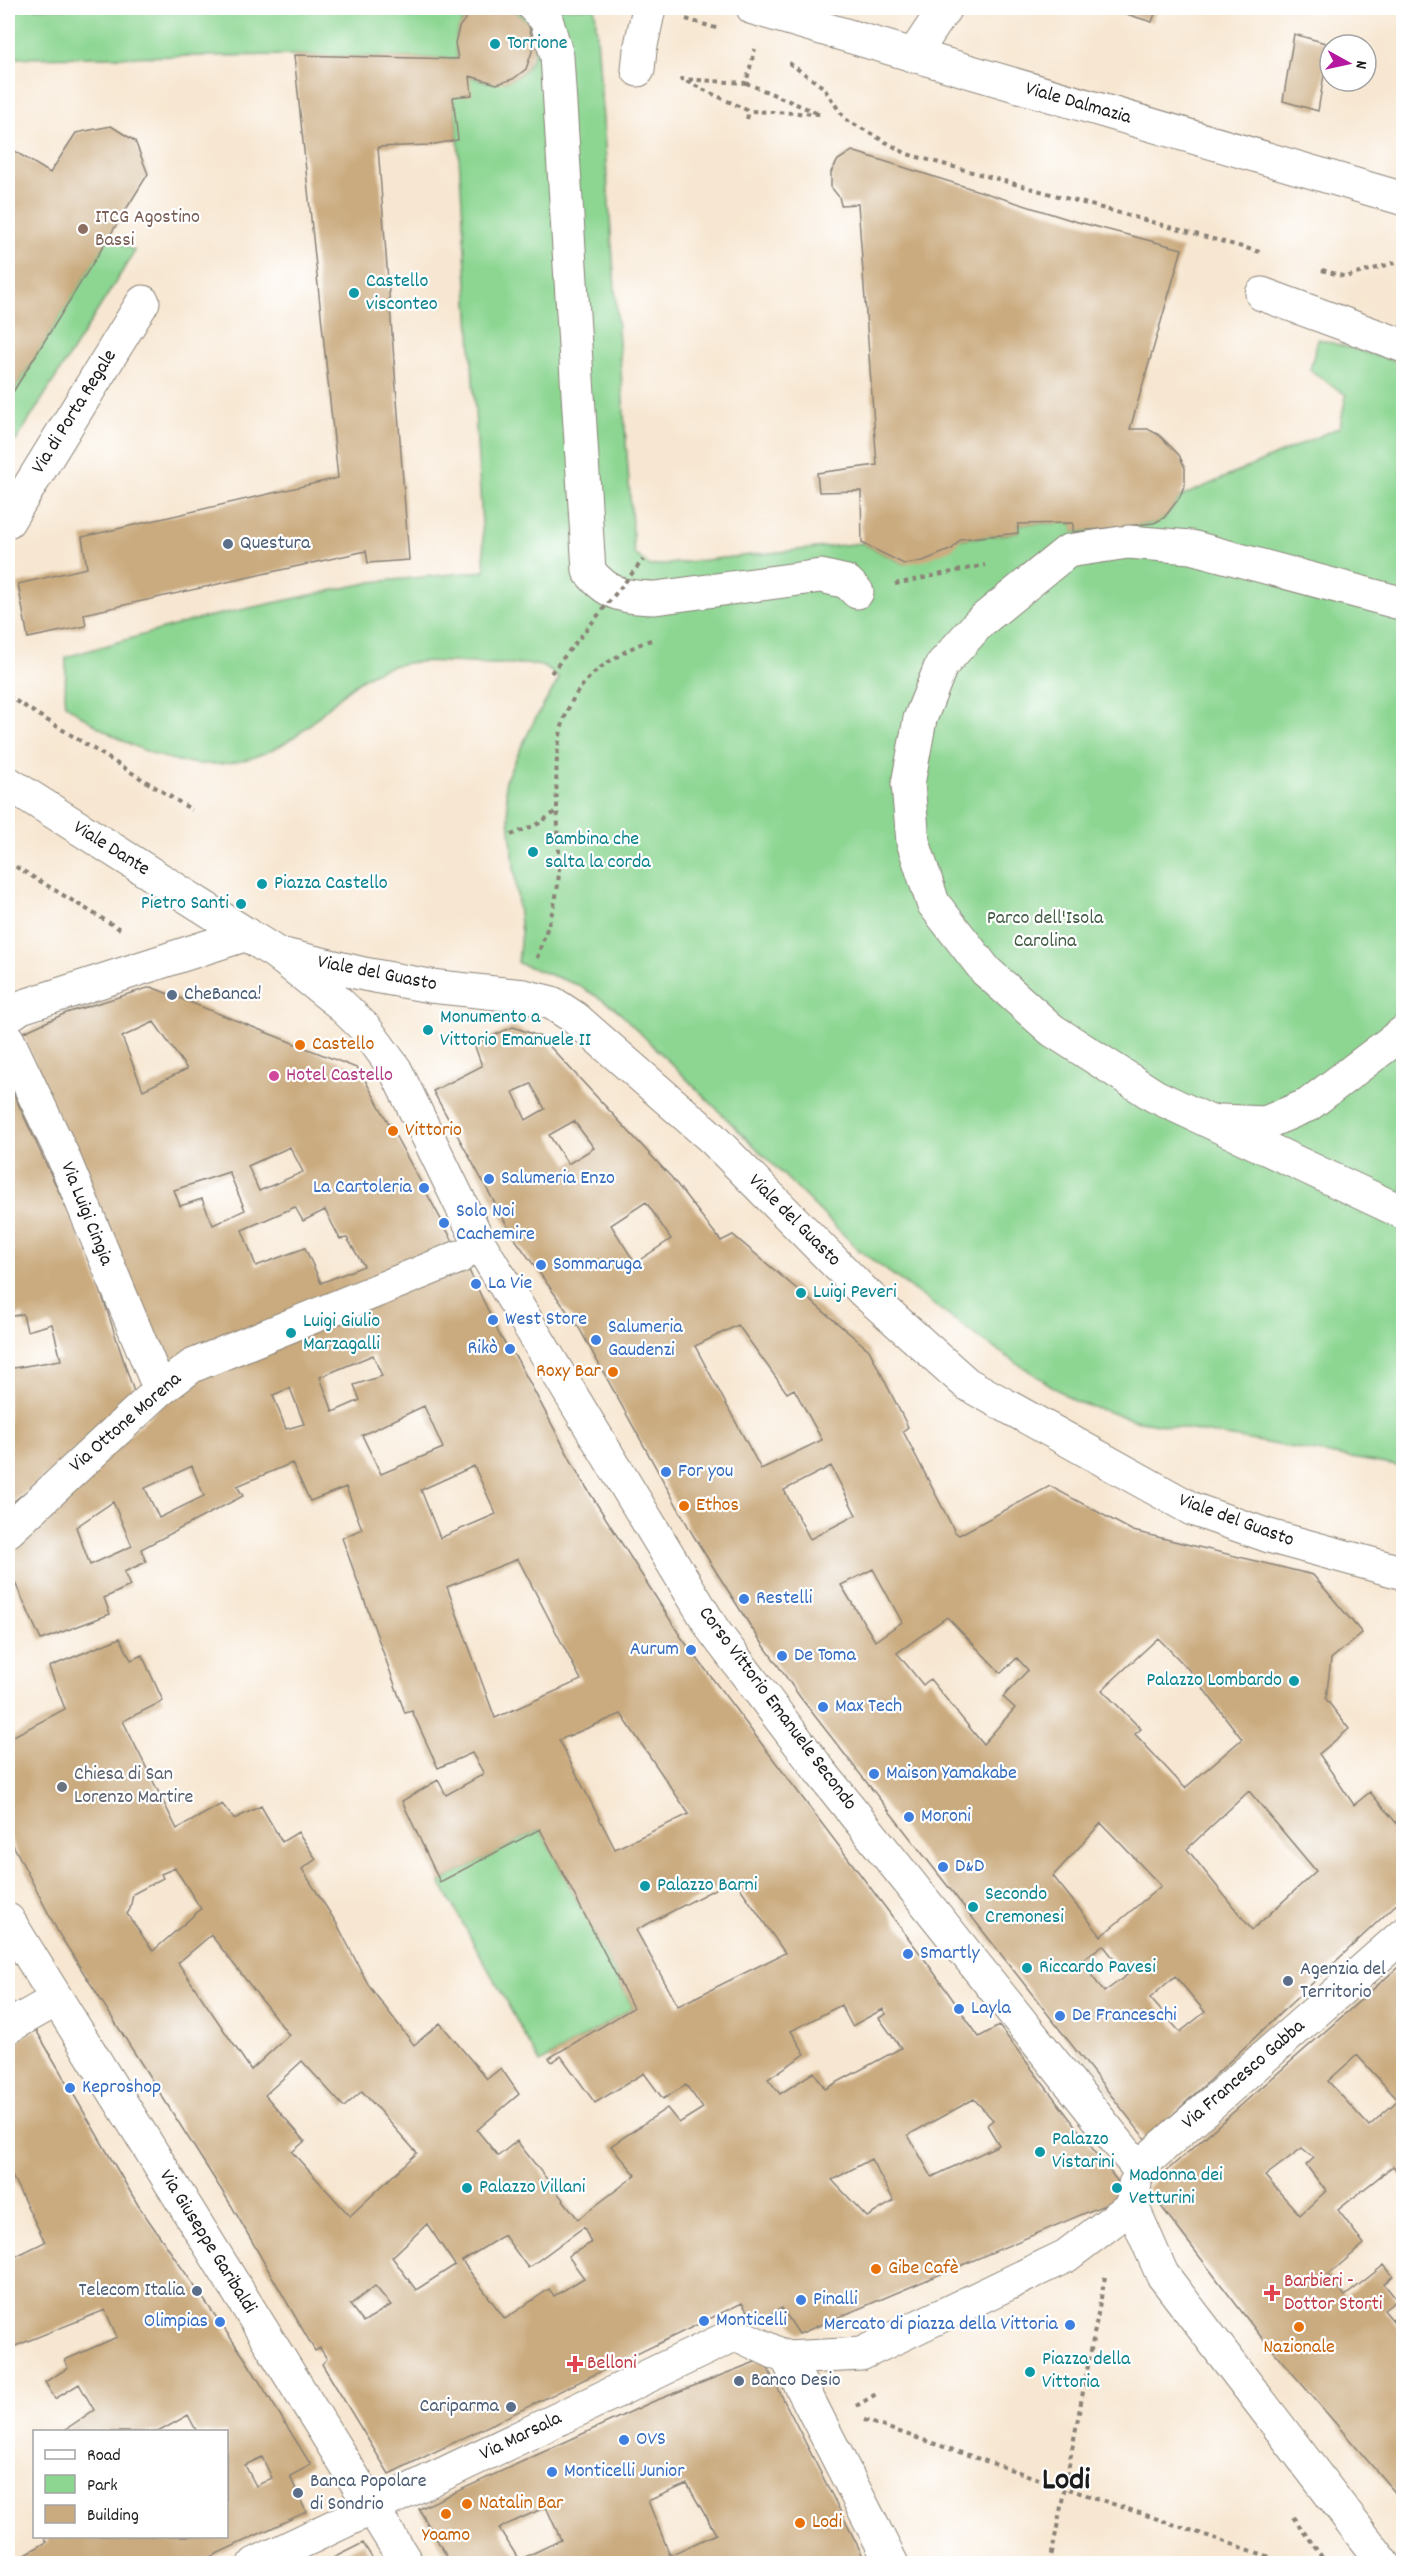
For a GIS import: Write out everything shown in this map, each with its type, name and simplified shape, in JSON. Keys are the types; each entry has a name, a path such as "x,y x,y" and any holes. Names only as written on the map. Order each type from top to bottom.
{"street":[{"path":"535,8 546,19 557,57 589,571 600,585 610,592 638,598 821,576 847,582 857,592"},
{"path":"638,70 649,8"},
{"name":"Viale Dalmazia","path":"753,8 810,16 913,56 1404,199"},
{"path":"913,56 945,8"},
{"path":"1262,294 1404,346"},
{"name":"Via di Porta Regale","path":"8,521 143,303"},
{"path":"1404,604 1191,547 1128,542 1068,551 980,622 941,666 920,718 908,784 913,842 933,903 986,971 1052,1030 1155,1095 1205,1121 1404,1213"},
{"name":"Viale Dante","path":"8,783 276,952"},
{"path":"8,1016 21,1007 247,934"},
{"name":"Viale del Guasto","path":"276,952 386,978 524,996 552,1003 575,1018 712,1138 864,1292 967,1384 1192,1509 1269,1536 1404,1573"},
{"name":"Corso Vittorio Emanuele Secondo","path":"276,952 338,1002 365,1028 385,1054 481,1246 714,1631 820,1772 1138,2168"},
{"path":"1205,1121 1265,1123 1308,1105 1404,1032"},
{"name":"Via Luigi Cingia","path":"8,1040 62,1154 160,1390"},
{"name":"Via Ottone Morena","path":"8,1531 160,1390 192,1366 459,1257"},
{"name":"Via Giuseppe Garibaldi","path":"8,1920 374,2508 406,2564"},
{"name":"Via Francesco Gabba","path":"1138,2168 1404,1934"},
{"path":"8,2027 56,2000"},
{"path":"1138,2168 1132,2205 1162,2274 1384,2564"},
{"path":"892,2564 787,2358 861,2354 1066,2256 1132,2205"},
{"name":"Via Marsala","path":"255,2564 736,2334 787,2358"}],"path":[{"path":"649,8 725,30"},
{"path":"746,83 757,40"},
{"path":"785,60 823,87 845,119 907,153 1262,253"},
{"path":"681,79 746,83 820,114 749,111 681,79"},
{"path":"747,119 749,111"},
{"path":"1315,268 1346,277 1404,260"},
{"path":"551,673 643,560"},
{"path":"857,592 988,564"},
{"path":"524,996 556,893 556,757 561,730 584,684 599,668 642,643 658,639"},
{"path":"8,696 192,810"},
{"path":"511,836 538,824 555,812"},
{"path":"8,862 132,937"},
{"path":"1050,2564 1106,2273"},
{"path":"1393,2320 1404,2312"},
{"path":"854,2417 1291,2564"}],"green space":[{"path":"8,8 481,8 467,16 459,28 456,43 458,59 294,55 10,58 11,23 8,23"},
{"name":"Parco dell'Isola Carolina","path":"509,8 595,8 634,553 650,566 862,543 904,564 961,539 1018,533 1018,524 1073,523 1074,532 1154,523 1164,518 1180,497 1340,427 1346,395 1310,370 1318,339 1403,363 1403,1467 1135,1420 1076,1402 982,1340 860,1251 614,1007 578,985 518,963 521,933 505,781 534,721 559,679 546,668 526,664 413,662 384,668 350,688 294,737 264,753 234,762 205,764 175,760 147,751 118,738 65,704 66,657 198,619 372,582 485,571 458,140 453,97 470,76 490,82 508,80 521,73 530,62 534,48 533,33 524,19"},
{"path":"109,236 135,251 16,441 8,435 8,400"},
{"path":"540,1829 633,2008 540,2063 440,1882"}],"building":[{"name":"Castello visconteo","path":"481,8 509,8 528,22 534,46 526,69 513,79 497,84 470,76 472,95 453,97 458,140 429,145 378,147 409,560 368,563 366,551 84,614 86,626 28,638 18,584 87,568 82,537 338,478 294,55 458,59 455,43 459,27 469,14"},
{"path":"1107,8 1157,8 1152,22"},
{"path":"8,23 11,23 10,58 8,58"},
{"path":"1294,34 1318,41 1318,93 1321,93 1318,111 1283,101"},
{"path":"111,126 135,141 148,174 8,400 8,147 50,173 76,133"},
{"path":"852,151 1074,221 1182,249 1130,429 1148,429 1159,435 1179,455 1185,468 1185,483 1180,497 1164,518 1154,523 1073,532 1073,523 1018,524 1018,533 961,539 952,549 923,561 904,564 862,543 861,491 819,492 817,473 877,465 858,204 841,205 839,197 831,187 831,172 838,160"},
{"path":"151,987 359,1069 456,1247 167,1367 22,1033 66,1013","holes":["154,1022 187,1069 143,1090 122,1037","290,1147 303,1172 259,1191 248,1166","229,1172 245,1210 213,1225 202,1199 180,1206 174,1190","295,1207 303,1221 325,1210 340,1239 347,1238 364,1266 321,1283 305,1248 256,1266 242,1230"]},
{"path":"513,1027 541,1037 672,1178 721,1241 733,1235 869,1350 908,1427 903,1431 955,1532 959,1535 1050,1486 1133,1531 1313,1575 1362,1633 1331,1659 1326,1699 1349,1729 1319,1754 1354,1805 1370,1792 1404,1832 1404,1897 1146,2140 800,1697 751,1627 693,1535 579,1328 513,1236 433,1091 482,1066 474,1044","holes":["531,1084 545,1109 526,1120 513,1092","574,1121 594,1148 568,1164 549,1135","646,1202 671,1239 635,1263 611,1225","738,1325 787,1393 794,1389 822,1440 761,1469 695,1346","831,1466 856,1515 810,1539 784,1490","873,1569 902,1622 875,1641 841,1585","947,1617 1001,1673 1017,1658 1028,1670 1003,1697 1015,1708 983,1744 930,1679 923,1685 897,1653","1158,1638 1189,1670 1242,1739 1185,1788 1135,1734 1141,1729 1102,1690","1249,1791 1316,1871 1252,1930 1187,1849","1101,1823 1161,1886 1101,1936 1053,1876","1103,1945 1127,1975 1104,1992 1081,1961","1175,1976 1205,2012 1180,2032 1150,1998"]},
{"path":"8,1082 90,1259 135,1395 54,1469 8,1506 8,1369 61,1360 52,1324 27,1331 23,1314 8,1317"},
{"path":"467,1266 501,1338 517,1359 581,1479 681,1637 928,1964 979,2037 999,2026 1128,2195 799,2334 782,2308 754,2322 742,2303 389,2474 322,2364 327,2359 320,2348 315,2351 231,2205 59,1934 8,1835 8,1739 65,1709 49,1667 120,1638 131,1660 142,1655 163,1701 123,1721 177,1829 222,1804 234,1819 261,1806 282,1842 298,1832 316,1859 302,1869 337,1924 369,1986 414,2045 440,2023 487,2079 501,2068 519,2094 477,2130 498,2156 517,2141 578,2219 636,2175 611,2146 667,2108 679,2123 703,2108 686,2085 663,2099 644,2073 595,2103 561,2056 552,2062 549,2058 633,2008 540,1829 440,1882 402,1801 438,1780 446,1795 484,1774 472,1753 438,1768 412,1711 405,1713 342,1538 362,1529 346,1487 310,1501 292,1463 237,1486 243,1496 141,1549 146,1562 124,1572 130,1586 104,1598 110,1614 41,1640 8,1567 8,1544 192,1378","holes":["373,1355 382,1376 354,1385 360,1400 333,1412 320,1377","290,1388 304,1424 286,1429 273,1395","424,1406 443,1448 381,1474 362,1435","192,1466 204,1496 159,1518 145,1488","474,1466 496,1514 440,1538 421,1490","113,1502 132,1546 90,1565 76,1527","518,1559 581,1680 495,1718 447,1587","621,1714 689,1814 615,1849 559,1740","175,1868 201,1909 153,1951 127,1914 133,1894 163,1878 161,1874","734,1879 785,1953 678,2006 636,1930","211,1935 289,2035 251,2070 178,1963","841,2005 852,2026 883,2009 886,2014 879,2018 901,2048 825,2089 814,2072 780,2094 768,2079 805,2054 791,2031","302,2061 344,2107 362,2091 417,2153 350,2216 292,2152 305,2141 265,2095","974,2099 993,2120 987,2125 999,2145 932,2177 908,2135","871,2159 894,2201 867,2217 832,2180","427,2224 455,2265 416,2290 392,2257","584,2227 591,2243 568,2256 584,2278 554,2296 549,2289 505,2319 462,2261 504,2235 528,2268","375,2286 391,2305 363,2322 350,2305"]},
{"path":"1404,1757 1404,1773 1395,1763"},
{"path":"1404,1962 1404,2179 1393,2166 1338,2210 1364,2244 1328,2275 1345,2296 1384,2265 1393,2276 1384,2284 1397,2300 1384,2310 1404,2334 1404,2503 1258,2333 1147,2188","holes":["1357,2055 1398,2100 1369,2126 1328,2081","1302,2148 1314,2158 1306,2165 1326,2191 1300,2215 1265,2176"]},
{"path":"8,1993 15,2007 8,2011"},
{"path":"36,2030 138,2205 246,2360 311,2465 290,2476 306,2512 195,2564 8,2564 47,2542 45,2538 228,2538 228,2430 196,2430 188,2415 162,2430 66,2430 94,2410 79,2384 55,2399 45,2382 68,2368 65,2360 117,2337 105,2310 8,2349 8,2260 45,2242 10,2172 8,2173 8,2046","holes":["262,2457 272,2478 256,2486 245,2465"]},
{"path":"763,2359 867,2564 451,2564 419,2509 652,2402","holes":["687,2484 716,2534 670,2555 648,2501","546,2507 561,2540 519,2560 499,2528"]},
{"path":"363,2543 376,2564 321,2564"}],"place":[{"name":"Torrione","path":"495,44"},
{"name":"ITCG Agostino Bassi","path":"83,229"},
{"name":"Castello visconteo","path":"354,293"},
{"name":"Questura","path":"228,544"},
{"name":"Bambina che salta la corda","path":"533,852"},
{"name":"Piazza Castello","path":"262,884"},
{"name":"Pietro Santi","path":"241,904"},
{"name":"CheBanca!","path":"172,995"},
{"name":"Monumento a Vittorio Emanuele II","path":"428,1030"},
{"name":"Castello","path":"300,1045"},
{"name":"Hotel Castello","path":"274,1076"},
{"name":"Vittorio","path":"393,1131"},
{"name":"Salumeria Enzo","path":"489,1179"},
{"name":"La Cartoleria","path":"424,1188"},
{"name":"Solo Noi Cachemire","path":"444,1223"},
{"name":"Sommaruga","path":"541,1265"},
{"name":"La Vie","path":"476,1284"},
{"name":"Luigi Peveri","path":"801,1293"},
{"name":"West Store","path":"493,1320"},
{"name":"Luigi Giulio Marzagalli","path":"291,1333"},
{"name":"Salumeria Gaudenzi","path":"596,1340"},
{"name":"Rikò","path":"510,1349"},
{"name":"Roxy Bar","path":"613,1372"},
{"name":"For you","path":"666,1472"},
{"name":"Ethos","path":"684,1506"},
{"name":"Restelli","path":"744,1599"},
{"name":"Aurum","path":"691,1650"},
{"name":"De Toma","path":"782,1656"},
{"name":"Palazzo Lombardo","path":"1294,1681"},
{"name":"Max Tech","path":"823,1707"},
{"name":"Maison Yamakabe","path":"874,1774"},
{"name":"Chiesa di San Lorenzo Martire","path":"62,1787"},
{"name":"Moroni","path":"909,1817"},
{"name":"D&D","path":"943,1867"},
{"name":"Palazzo Barni","path":"645,1886"},
{"name":"Secondo Cremonesi","path":"973,1907"},
{"name":"Smartly","path":"908,1954"},
{"name":"Riccardo Pavesi","path":"1027,1968"},
{"name":"Agenzia del Territorio","path":"1288,1981"},
{"name":"Layla","path":"959,2009"},
{"name":"De Franceschi","path":"1060,2016"},
{"name":"Keproshop","path":"70,2088"},
{"name":"Palazzo Vistarini","path":"1040,2152"},
{"name":"Palazzo Villani","path":"467,2188"},
{"name":"Madonna dei Vetturini","path":"1117,2188"},
{"name":"Gibe Cafè","path":"876,2269"},
{"name":"Telecom Italia","path":"197,2291"},
{"name":"Barbieri - Dottor Storti","path":"1272,2293"},
{"name":"Pinalli","path":"801,2300"},
{"name":"Monticelli","path":"704,2321"},
{"name":"Olimpias","path":"220,2322"},
{"name":"Mercato di piazza della Vittoria","path":"1070,2325"},
{"name":"Nazionale","path":"1299,2327"},
{"name":"Belloni","path":"575,2364"},
{"name":"Piazza della Vittoria","path":"1030,2372"},
{"name":"Banco Desio","path":"739,2381"},
{"name":"Cariparma","path":"511,2407"},
{"name":"OVS","path":"624,2440"},
{"name":"Monticelli Junior","path":"552,2472"},
{"name":"Banca Popolare di Sondrio","path":"298,2493"},
{"name":"Natalin Bar","path":"467,2504"},
{"name":"Yoamo","path":"446,2514"},
{"name":"Lodi","path":"800,2523"}],"district":[{"name":"Lodi","path":"1066,2482"}]}
